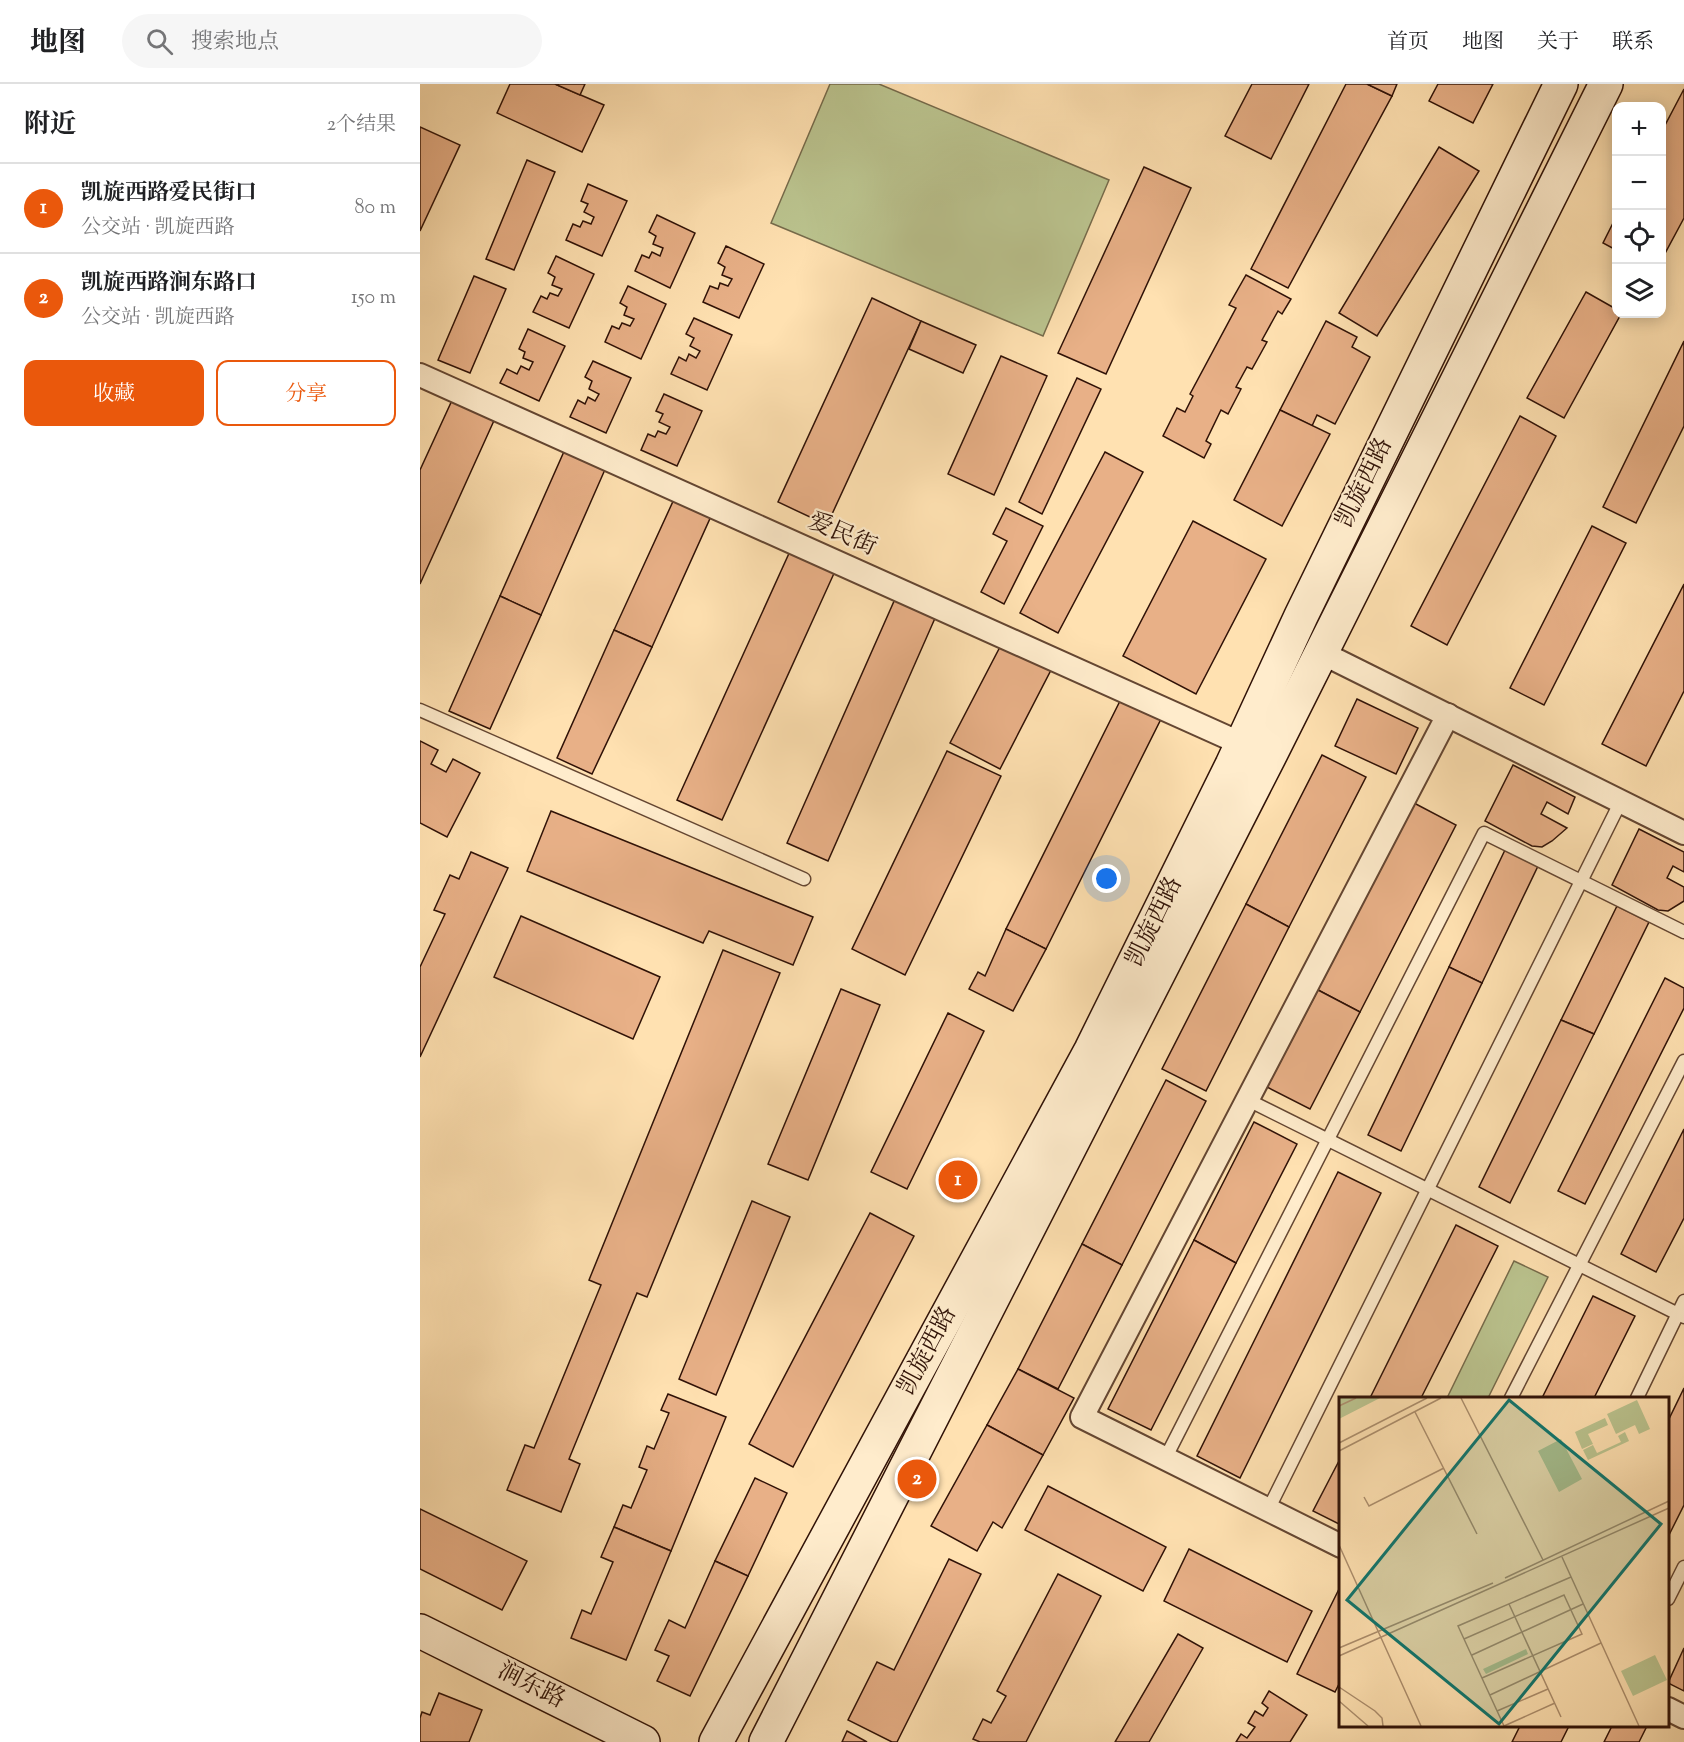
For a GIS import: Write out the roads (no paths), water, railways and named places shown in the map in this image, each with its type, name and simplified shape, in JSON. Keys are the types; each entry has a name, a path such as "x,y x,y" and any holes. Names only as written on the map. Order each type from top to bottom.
{"main road":[{"name":"凯旋西路","path":"716,1742 1091,1050 1242,744 1301,616 1561,84"},
{"name":"凯旋西路","path":"766,1742 1322,653 1606,84"},
{"name":"涧东路","path":"420,1631 643,1742"},
{"name":"涧东路","path":"420,1649 607,1742"}],"street":[{"name":"爱民街","path":"420,375 1242,744"},
{"path":"1322,653 1684,832"},
{"path":"1339,1545 1082,1417 1449,715"},
{"path":"1669,1710 1684,1717"}],"lane":[{"path":"420,710 804,879"},
{"path":"1268,1510 1620,801"},
{"path":"1165,1459 1484,833 1684,932"},
{"path":"1512,1397 1684,1061"},
{"path":"1248,1100 1681,1316"},
{"path":"1637,1397 1681,1316 1684,1301"},
{"path":"1669,1597 1684,1567"}],"place":[{"name":"凯旋西路爱民街口","path":"958,1180"},
{"name":"凯旋西路涧东路口","path":"917,1479"}]}
